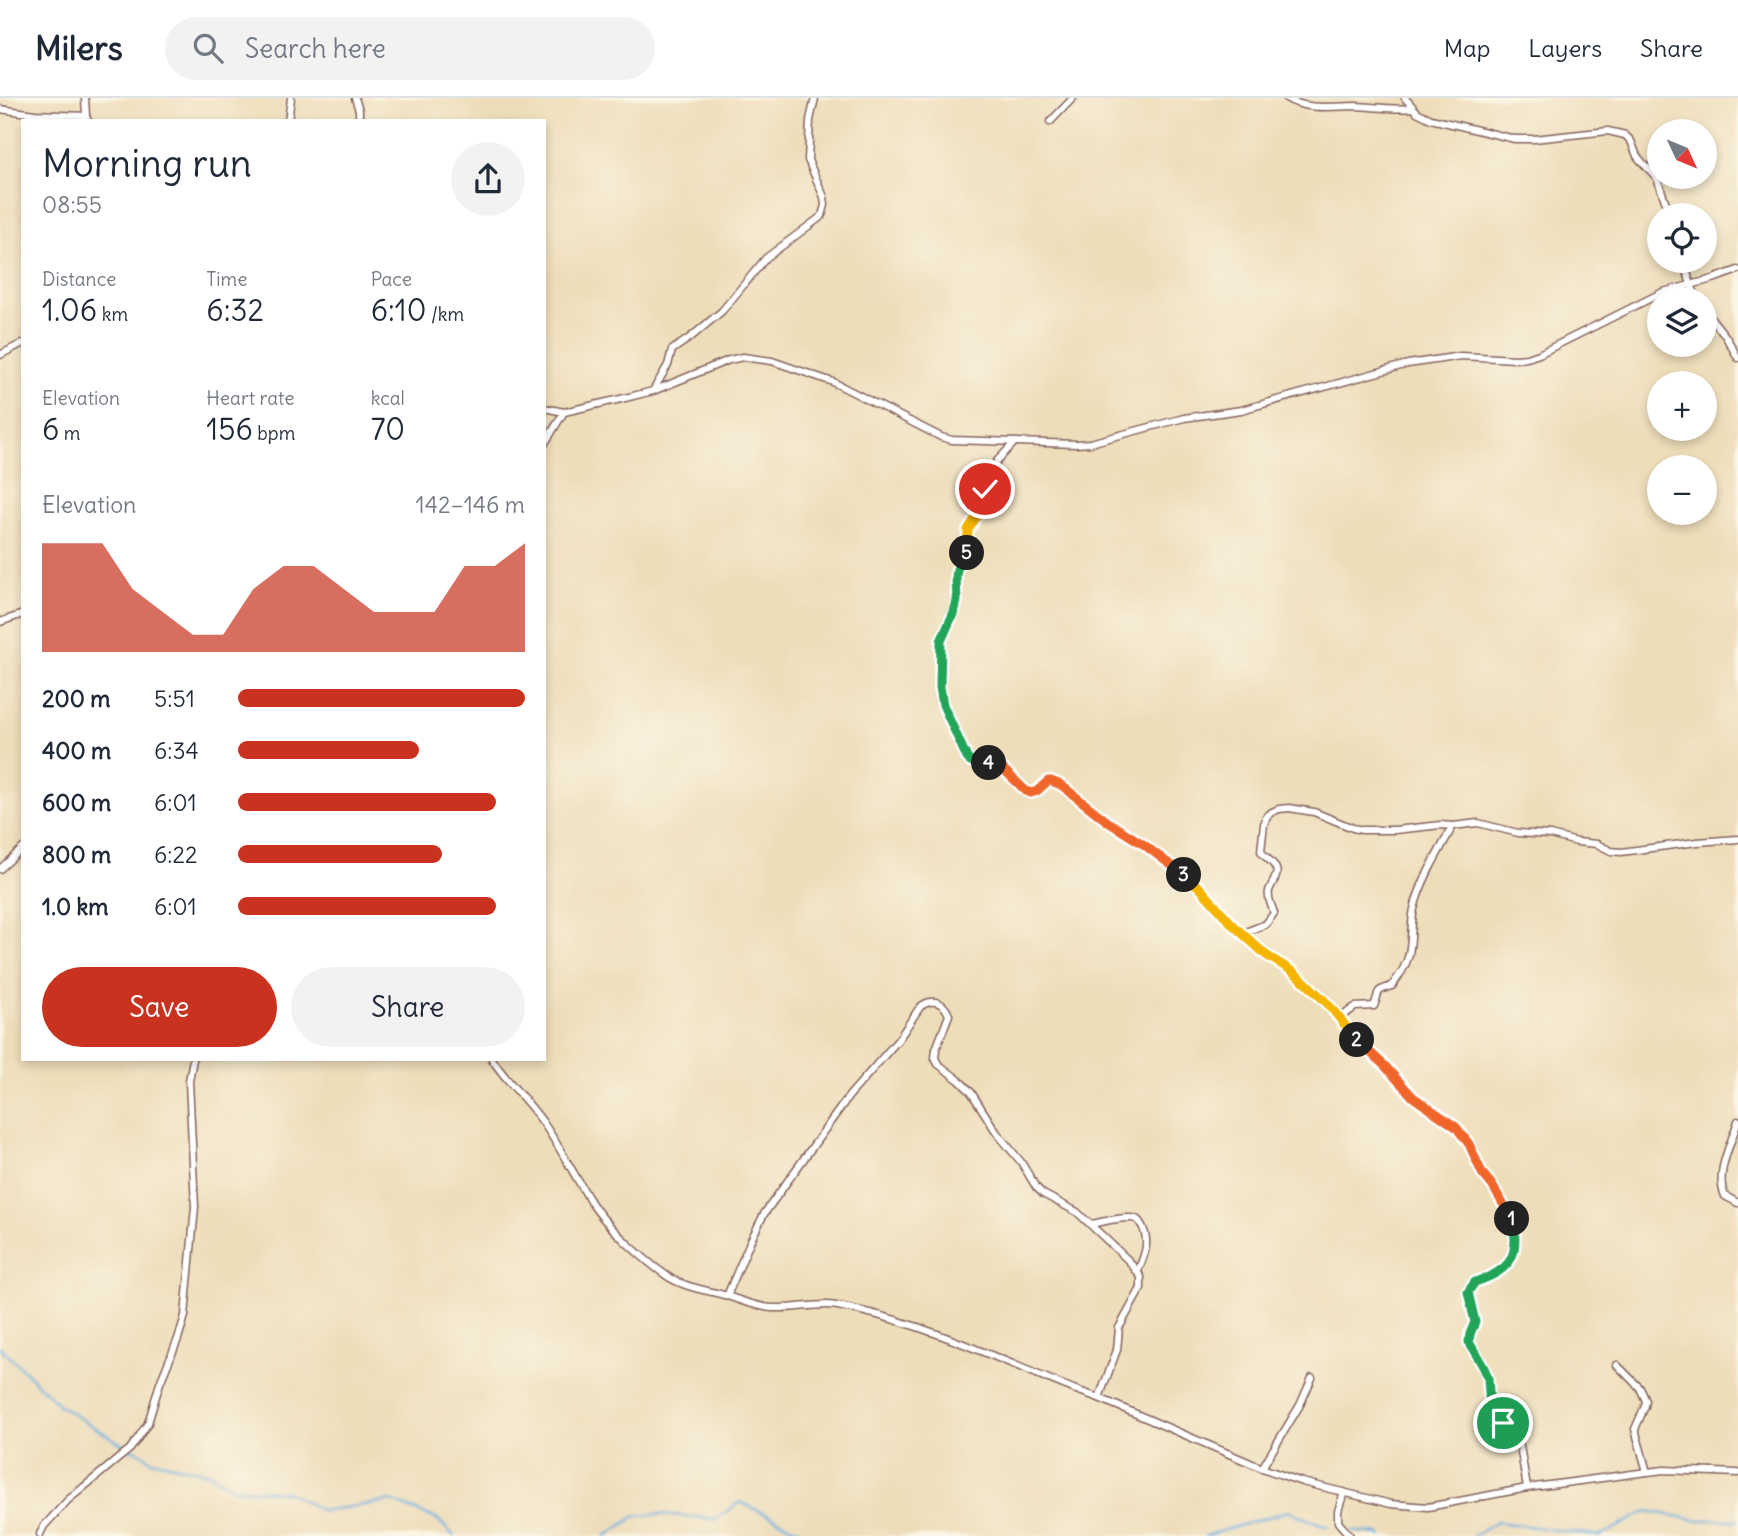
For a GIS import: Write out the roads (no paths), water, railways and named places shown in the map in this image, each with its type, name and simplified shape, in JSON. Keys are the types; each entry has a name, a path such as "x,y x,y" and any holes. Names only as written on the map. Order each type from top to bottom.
{"street":[{"path":"0,109 87,118 85,98"},
{"path":"288,119 291,98"},
{"path":"355,98 359,119"},
{"path":"653,390 668,365 672,350 722,311 766,258 822,216 824,197 808,160 810,120 815,98"},
{"path":"1050,122 1073,98"},
{"path":"1286,98 1311,106 1357,106 1396,110 1413,108"},
{"path":"1405,98 1426,117 1515,139 1608,131 1625,135 1642,162 1657,178 1666,203"},
{"path":"546,408 564,412 653,390 743,357 772,361 834,382 952,440 1090,443 1184,418 1241,410 1408,364 1461,356 1527,358 1663,292 1738,270"},
{"path":"1688,273 1690,285"},
{"path":"1717,326 1738,358"},
{"path":"0,355 21,344"},
{"path":"546,442 564,412"},
{"path":"1015,442 997,461 985,489 982,508 968,530 967,552 957,569 957,601 941,641 940,687 943,705 967,758 974,763 995,763 1031,793 1048,781 1061,785 1108,822 1143,844 1192,881 1233,925 1271,959 1305,982 1413,1097 1456,1127 1469,1144 1482,1173 1510,1214 1514,1229 1513,1254 1508,1264 1492,1276 1475,1282 1468,1292 1475,1322 1469,1339 1488,1378 1490,1408 1512,1432 1520,1446 1527,1488"},
{"path":"0,622 21,615"},
{"path":"1243,933 1266,924 1274,913 1269,893 1277,869 1261,851 1264,824 1267,817 1279,809 1299,809 1362,830 1478,823 1518,833 1545,834 1597,844 1621,852 1738,839"},
{"path":"1340,1018 1355,1007 1374,1006 1380,989 1392,986 1402,971 1408,959 1417,898 1453,826"},
{"path":"0,869 21,850"},
{"path":"727,1296 764,1214 849,1096 898,1040 920,1007 933,1002 940,1003 949,1015 936,1049 935,1058 938,1064 971,1092 1036,1187 1052,1199 1070,1207 1091,1224 1138,1271 1141,1288 1119,1328 1117,1350 1099,1398"},
{"path":"40,1534 68,1500 138,1438 148,1423 160,1383 178,1339 185,1316 195,1207 189,1081 193,1061"},
{"path":"493,1061 541,1119 592,1204 615,1231 668,1276 689,1287 757,1307 828,1305 876,1314 942,1335 1262,1468 1302,1482 1391,1504 1427,1507 1527,1488 1664,1470 1738,1473"},
{"path":"1738,1121 1728,1145 1721,1182 1725,1196 1738,1203"},
{"path":"1091,1224 1133,1218 1140,1222 1147,1243 1138,1271"},
{"path":"1617,1364 1640,1388 1646,1401 1635,1429 1647,1472"},
{"path":"1262,1468 1300,1405 1312,1378"},
{"path":"1344,1492 1338,1511 1338,1522 1350,1536"}],"waterway":[{"path":"0,1347 60,1406 151,1460 209,1473 234,1489 288,1492 322,1511 391,1501 437,1519 454,1536"},
{"path":"606,1536 636,1516 660,1514 716,1519 740,1502 817,1536"},
{"path":"1205,1536 1288,1511 1328,1527"},
{"path":"1601,1536 1647,1511 1696,1520 1738,1520"},
{"path":"1473,1536 1497,1522 1600,1536"},
{"path":"1352,1531 1382,1536"}]}
